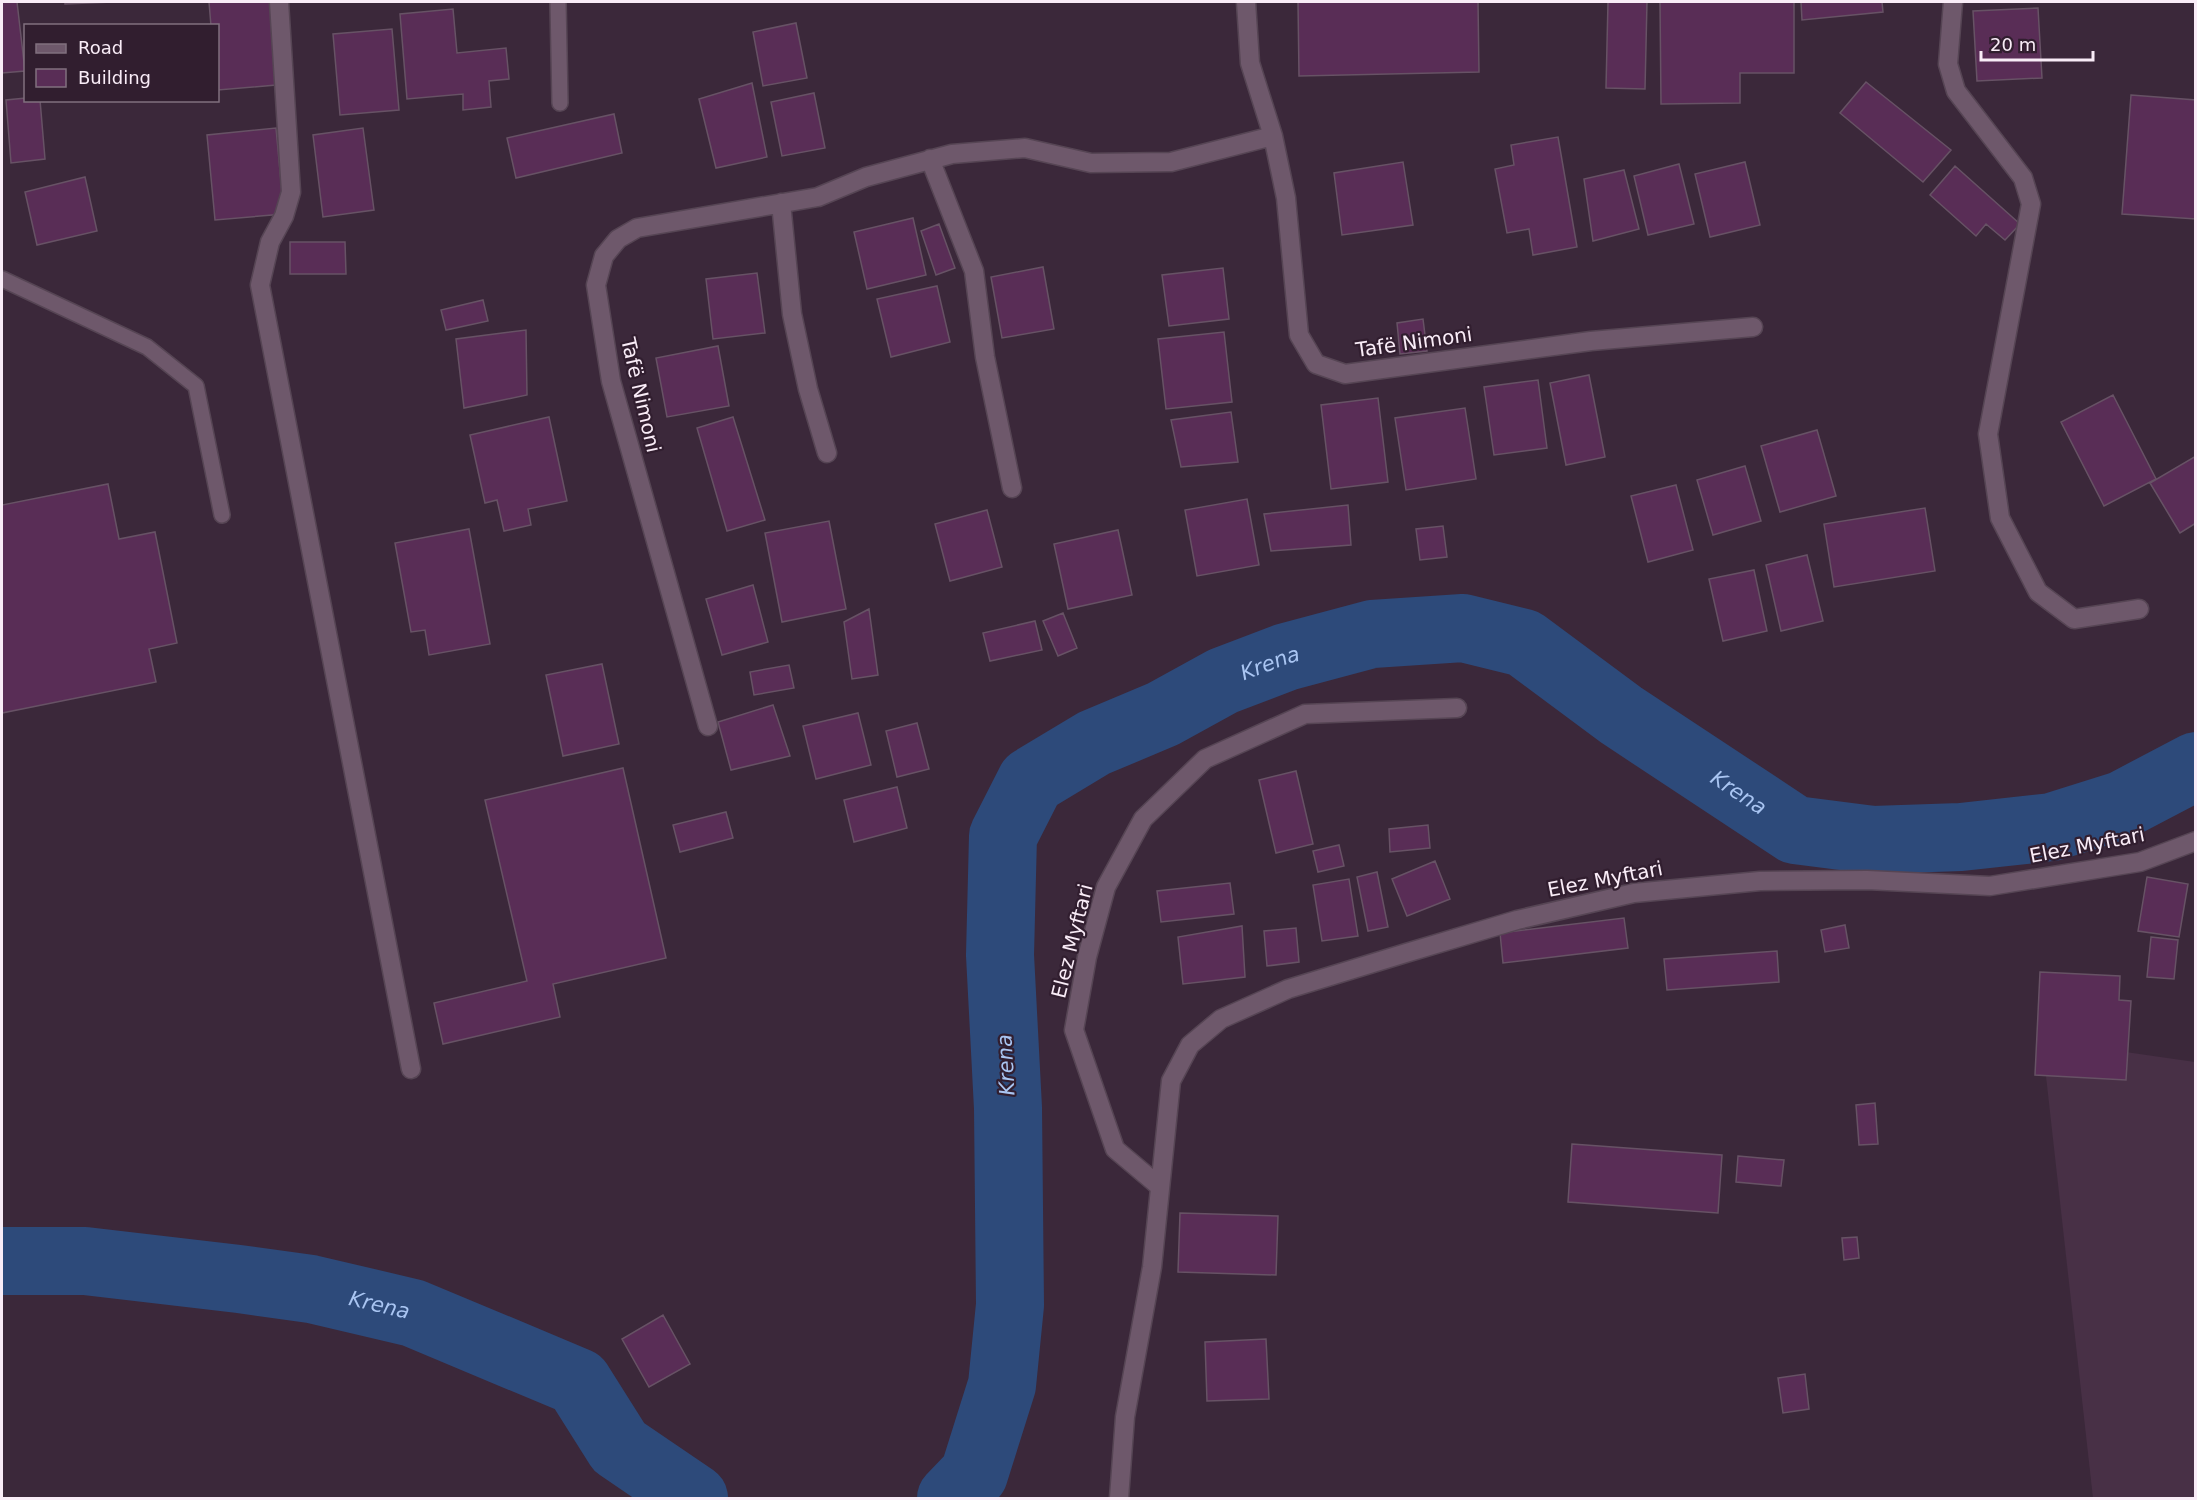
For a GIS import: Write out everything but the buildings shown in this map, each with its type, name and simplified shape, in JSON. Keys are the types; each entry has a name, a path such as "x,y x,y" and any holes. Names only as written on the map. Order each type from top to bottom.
{"street":[{"path":"279,2 291,192 284,216 270,242 260,285 411,1069"},
{"name":"Tafë Nimoni","path":"1246,2 1250,63 1273,136 1286,198 1299,335 1316,364 1345,374 1591,341 1753,327"},
{"path":"1953,2 1948,64 1956,91 2023,178 2031,204 1988,434 2000,518 2038,592 2073,619 2139,609"},
{"name":"Tafë Nimoni","path":"708,726 610,381 596,285 604,256 618,239 637,228 818,197 866,177 952,154 1025,148 1091,163 1171,162 1273,136"},
{"path":"930,159 974,272 985,357 1012,488"},
{"path":"781,203 792,314 808,389 827,453"},
{"name":"Elez Myftari","path":"1159,1186 1115,1149 1074,1030 1087,957 1106,887 1143,819 1205,759 1305,714 1457,708"},
{"name":"Elez Myftari","path":"1119,1498 1125,1417 1152,1267 1171,1081 1190,1045 1221,1019 1288,989 1517,920 1634,893 1760,881 1867,880 1990,886 2140,862 2196,841"}],"lane":[{"path":"558,2 560,103"},
{"path":"2,279 147,347 196,386 222,514"}],"shaded area":[{"path":"2042,1040 2195,1062 2195,1498 2093,1498"}],"waterway":[{"name":"Krena","path":"951,1498 974,1474 1002,1385 1010,1305 1008,1108 1000,955 1003,836 1031,781 1094,743 1163,714 1223,681 1286,657 1372,634 1463,628 1524,643 1621,715 1795,830 1873,840 1961,837 2052,827 2122,805 2196,766"},
{"name":"Krena","path":"2,1261 85,1261 239,1279 311,1289 413,1313 578,1382 619,1447 694,1498"}]}
